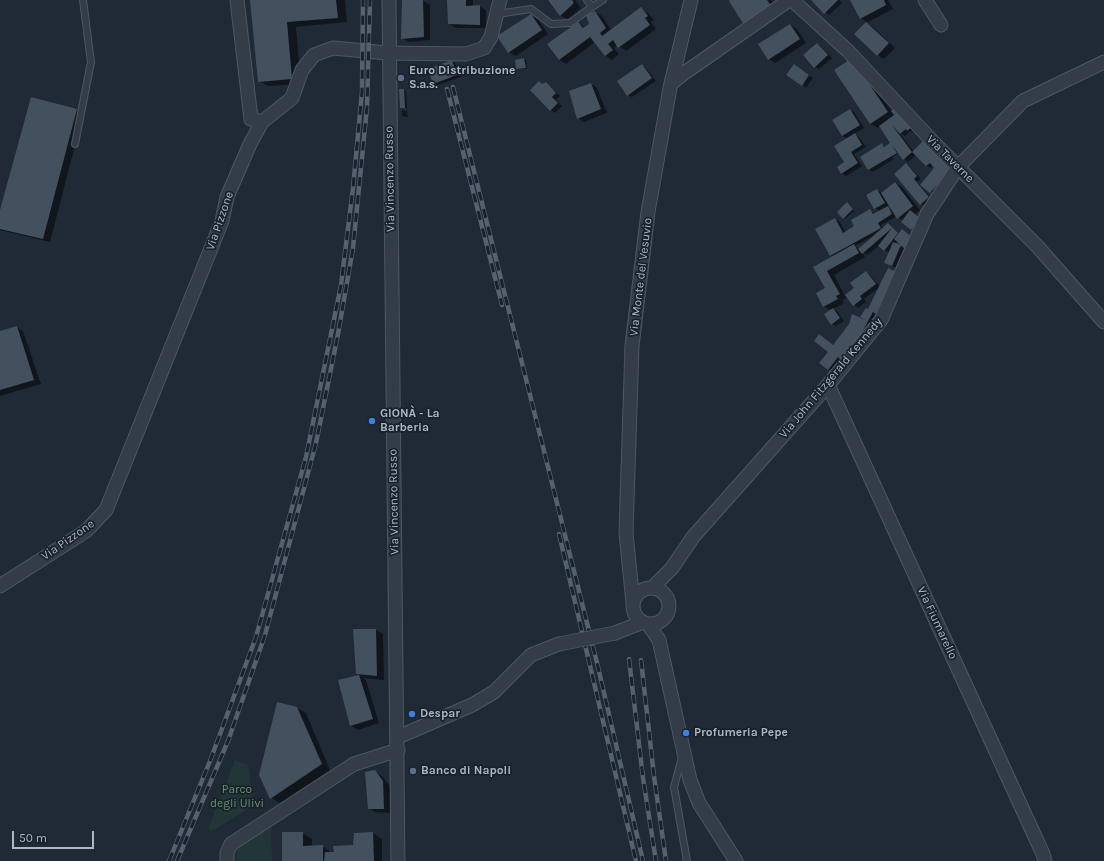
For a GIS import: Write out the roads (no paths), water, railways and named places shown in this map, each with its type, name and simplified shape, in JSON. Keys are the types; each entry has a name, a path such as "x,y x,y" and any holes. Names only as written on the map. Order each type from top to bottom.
{"street":[{"path":"237,0 251,119 262,122"},
{"name":"Via Vincenzo Russo","path":"389,0 388,53 398,744 398,861"},
{"name":"Via Pizzone","path":"0,586 86,531 106,510 222,221 227,197 262,122 292,98 302,70 314,56 333,48 388,53 466,54 484,48 491,37 500,0"},
{"path":"671,84 683,74 790,0"},
{"name":"Via Taverne","path":"790,0 848,51 958,167 1038,247 1104,322"},
{"path":"925,0 940,25"},
{"name":"Via Monte del Vesuvio","path":"633,605 626,533 632,346 647,220 671,84 688,1"},
{"name":"Via John Fitzgerald Kennedy","path":"650,588 672,568 692,537 828,385 881,320 927,214 958,167 1023,101 1104,62"},
{"name":"Via Fiumarello","path":"828,385 1045,861"},
{"name":"Via Monte del Vesuvio","path":"629,558 650,588 662,591 669,601"},
{"name":"Via John Fitzgerald Kennedy","path":"669,601 672,568"},
{"path":"618,631 638,593 650,588"},
{"path":"227,861 227,853 231,844 354,764 398,744 494,692 531,655 559,644 618,631 645,623 660,622 668,613 669,601"},
{"path":"633,605 634,614 645,623 659,640 675,705 683,752 690,780 699,803 736,861"},
{"path":"659,640 664,618"}],"lane":[{"path":"75,144 92,62 83,0"},
{"path":"587,0 592,7"},
{"path":"497,14 531,9 550,24 570,23 603,0"},
{"path":"683,752 674,787 687,861"}],"railway":[{"path":"169,861 210,761 256,637 306,457 341,285 353,188 362,92 363,0"},
{"path":"177,861 228,741 265,635 316,443 338,334 353,248 367,107 370,0"},
{"path":"453,87 598,667 643,861"},
{"path":"447,89 502,305"},
{"path":"559,534 636,861"},
{"path":"629,659 643,778 656,861"},
{"path":"641,660 654,776 666,861"}],"place":[{"name":"Euro Distribuzione S.a.s.","path":"401,78"},
{"name":"GIONÀ - La Barberia","path":"372,421"},
{"name":"Despar","path":"412,714"},
{"name":"Profumeria Pepe","path":"686,733"},
{"name":"Banco di Napoli","path":"413,771"}],"park label":[{"name":"Parco degli Ulivi","path":"237,797"}]}
